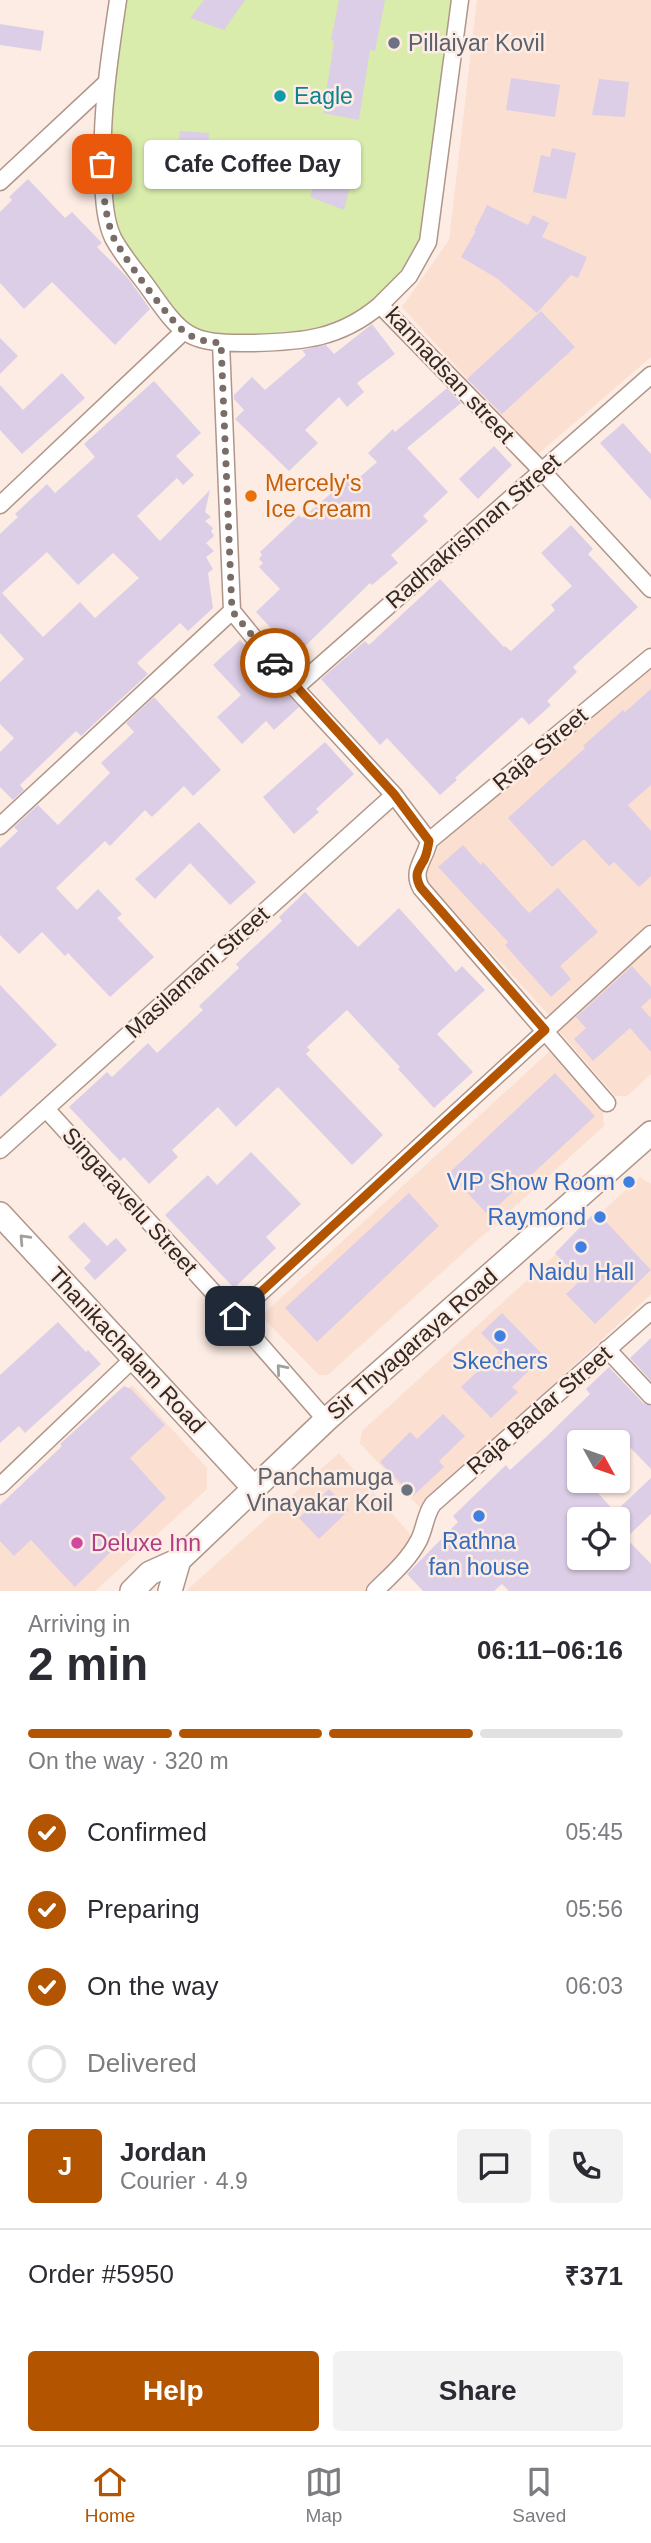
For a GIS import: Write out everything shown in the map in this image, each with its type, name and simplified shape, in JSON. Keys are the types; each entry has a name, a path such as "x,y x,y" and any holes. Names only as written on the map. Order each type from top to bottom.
{"main road":[{"name":"Sir Thyagaraya Road","path":"132,1591 150,1573 179,1560 326,1420 647,1144"},
{"name":"Thanikachalam Road","path":"0,1214 253,1487"},
{"name":"Sir Thyagaraya Road","path":"170,1591 179,1560"}],"street":[{"path":"118,0 106,83 101,144 104,204 113,237 170,319 183,332 201,341 294,342 320,336 363,320 380,305"},
{"name":"kannadsan street","path":"460,0 429,242 408,276 380,305 542,471 651,589"},
{"path":"0,182 106,83"},
{"path":"0,505 183,332"},
{"path":"221,343 232,611 295,688 394,794 429,841 426,858 418,868 416,879 421,888 607,1103"},
{"name":"Radhakrishnan Street","path":"295,688 651,375"},
{"path":"0,826 232,611"},
{"name":"Raja Street","path":"429,841 651,657"},
{"name":"Masilamani Street","path":"0,1150 394,794"},
{"path":"235,1316 651,933"},
{"name":"Singaravelu Street","path":"46,1109 326,1420"},
{"name":"Raja Badar Street","path":"375,1591 407,1560 421,1536 428,1510 439,1498 651,1311"},
{"path":"607,1349 651,1396"},
{"path":"0,1486 134,1358"}],"shaded area":[{"path":"477,0 651,0 651,357 537,455 402,307 449,240"},
{"path":"651,656 651,925 550,1016 424,879 447,830"},
{"path":"651,944 651,1074 627,1096 615,1096 558,1030"},
{"path":"551,1050 603,1112 604,1126 328,1375 319,1375 261,1316"},
{"path":"640,1177 651,1184 651,1294 420,1508 360,1443 362,1431"},
{"path":"132,1385 207,1468 207,1489 95,1591 0,1591 0,1512"},
{"path":"339,1453 410,1534 412,1551 368,1591 186,1591"}],"green space":[{"path":"121,0 455,0 424,240 377,302 360,317 292,346 206,344 135,276 102,199"}],"building":[{"path":"204,0 245,0 224,30 190,18"},
{"path":"339,0 385,0 375,51 370,50 359,120 323,113 334,41 331,40"},
{"path":"0,24 44,31 41,51 0,45"},
{"path":"511,78 560,85 555,117 506,110"},
{"path":"599,79 629,82 625,117 592,115"},
{"path":"180,131 209,133 205,186 174,187"},
{"path":"552,148 576,153 566,199 533,192 541,155 550,157"},
{"path":"321,153 356,162 344,210 310,197"},
{"path":"28,179 65,218 72,212 102,243 97,247 128,278 150,309 115,345 52,282 24,309 0,283 0,212 12,200 9,197"},
{"path":"487,205 528,225 533,215 549,223 542,237 587,257 578,278 571,275 537,313 498,279 461,257"},
{"path":"541,311 575,347 502,414 467,379"},
{"path":"372,324 395,354 357,383 364,392 347,407 339,397 305,430 318,443 289,471 235,419 244,410 234,399 234,395 252,377 265,390 306,355 302,350 326,345 334,354"},
{"path":"0,338 18,356 0,374"},
{"path":"62,373 85,398 22,454 0,430 0,385 23,410"},
{"path":"154,381 201,433 176,456 194,475 183,485 177,478 137,516 160,541 210,490 205,512 211,517 205,521 213,528 211,531 214,536 206,543 214,551 206,557 213,569 208,573 213,608 188,631 180,623 137,663 148,674 81,736 76,731 20,785 24,790 13,800 0,787 0,752 14,738 0,724 0,682 24,659 0,633 0,534 18,517 15,514 47,484 55,493 95,457 84,444","holes":["47,552 78,585 113,553 139,578 95,618 80,602 43,637 2,593"]},
{"path":"447,388 461,403 407,448 448,492 423,516 428,521 391,555 398,563 372,585 370,583 296,655 256,612 280,589 259,567 263,563 259,559 262,555 260,552 299,515 302,518 348,479 352,484 377,462 368,453 393,429 395,432"},
{"path":"623,423 651,454 651,500 600,443"},
{"path":"494,446 512,465 478,499 459,479"},
{"path":"571,525 593,549 588,554 638,607 573,667 577,672 547,701 551,705 529,725 522,717 440,795 387,738 380,745 321,679 365,641 369,645 440,579 504,647 511,651 555,610 551,605 572,586 541,553"},
{"path":"240,640 299,707 274,730 266,721 242,744 217,717 241,695 213,665"},
{"path":"651,689 651,785 628,805 651,831 651,876 639,887 614,862 609,866 584,839 552,867 508,818 585,748 583,746"},
{"path":"154,697 221,770 193,796 184,786 152,817 145,810 110,846 105,841 56,888 77,910 98,889 122,914 117,918 154,957 110,997 68,953 65,956 42,932 19,954 0,935 0,848 18,831 14,827 38,805 58,825 110,773 101,763 134,732 126,723"},
{"path":"325,742 354,774 316,809 319,812 294,834 263,797"},
{"path":"199,822 256,882 230,905 190,863 155,899 135,879"},
{"path":"463,845 481,865 483,862 529,913 558,888 598,932 560,966 571,979 551,997 505,945 508,942 438,867"},
{"path":"305,892 358,947 399,908 456,972 462,966 485,990 437,1034 473,1072 434,1108 347,1010 307,1047 310,1050 306,1054 383,1135 352,1165 278,1087 236,1127 218,1107 172,1150 178,1157 149,1184 124,1157 120,1161 69,1107 107,1072 112,1077 148,1043 157,1053 203,1010 199,1006 239,968 236,964 282,921 279,917"},
{"path":"632,966 651,987 651,998 641,1007 651,1018 651,1052 630,1028 593,1061 574,1039 586,1028 576,1017"},
{"path":"0,985 57,1045 0,1097"},
{"path":"555,1073 595,1116 488,1215 449,1173"},
{"path":"251,1152 301,1204 266,1237 276,1248 234,1288 165,1215 208,1175 217,1185"},
{"path":"409,1193 439,1226 317,1342 285,1308"},
{"path":"596,1211 651,1270 595,1324 566,1294 581,1280 555,1253"},
{"path":"84,1222 107,1246 116,1238 127,1250 95,1280 84,1268 91,1261 68,1237"},
{"path":"502,1313 544,1356 512,1387 518,1392 491,1418 461,1387 499,1351 481,1333"},
{"path":"58,1322 101,1364 25,1433 19,1426 0,1443 0,1375"},
{"path":"651,1338 651,1381 630,1358"},
{"path":"609,1367 643,1403 651,1406 651,1469 630,1447 630,1430 567,1430 567,1493 598,1493 611,1507 567,1507 567,1570 630,1570 630,1542 651,1564 651,1591 509,1591 502,1584 494,1591 423,1591 407,1574 458,1522 453,1516 506,1465 510,1470 590,1394 586,1389"},
{"path":"124,1386 131,1389 165,1425 130,1458 166,1498 75,1587 31,1540 14,1556 0,1541 0,1505 62,1446 60,1444"},
{"path":"443,1414 465,1436 439,1461 444,1467 413,1496 380,1462 410,1432 417,1439"},
{"path":"651,1478 651,1514 630,1534 630,1507 620,1507"},
{"path":"329,1489 349,1510 319,1539 299,1518"}],"way so far":[{"path":"102,164 104,204 113,237 170,319 183,332 201,341 221,343 232,611 275,663"}],"place":[{"name":"Pillaiyar Kovil","path":"394,43"},
{"name":"Eagle","path":"280,96"},
{"name":"Cafe Coffee Day","path":"102,164"},
{"name":"Mercely's Ice Cream","path":"251,496"},
{"name":"VIP Show Room","path":"629,1182"},
{"name":"Raymond","path":"600,1217"},
{"name":"Naidu Hall","path":"581,1247"},
{"name":"Skechers","path":"500,1336"},
{"name":"Panchamuga Vinayakar Koil","path":"407,1490"},
{"name":"Rathna fan house","path":"479,1516"},
{"name":"Deluxe Inn","path":"77,1543"}],"route":[{"path":"235,1316 545,1030 421,888 416,879 418,868 426,858 429,841 394,794 275,663"}]}
